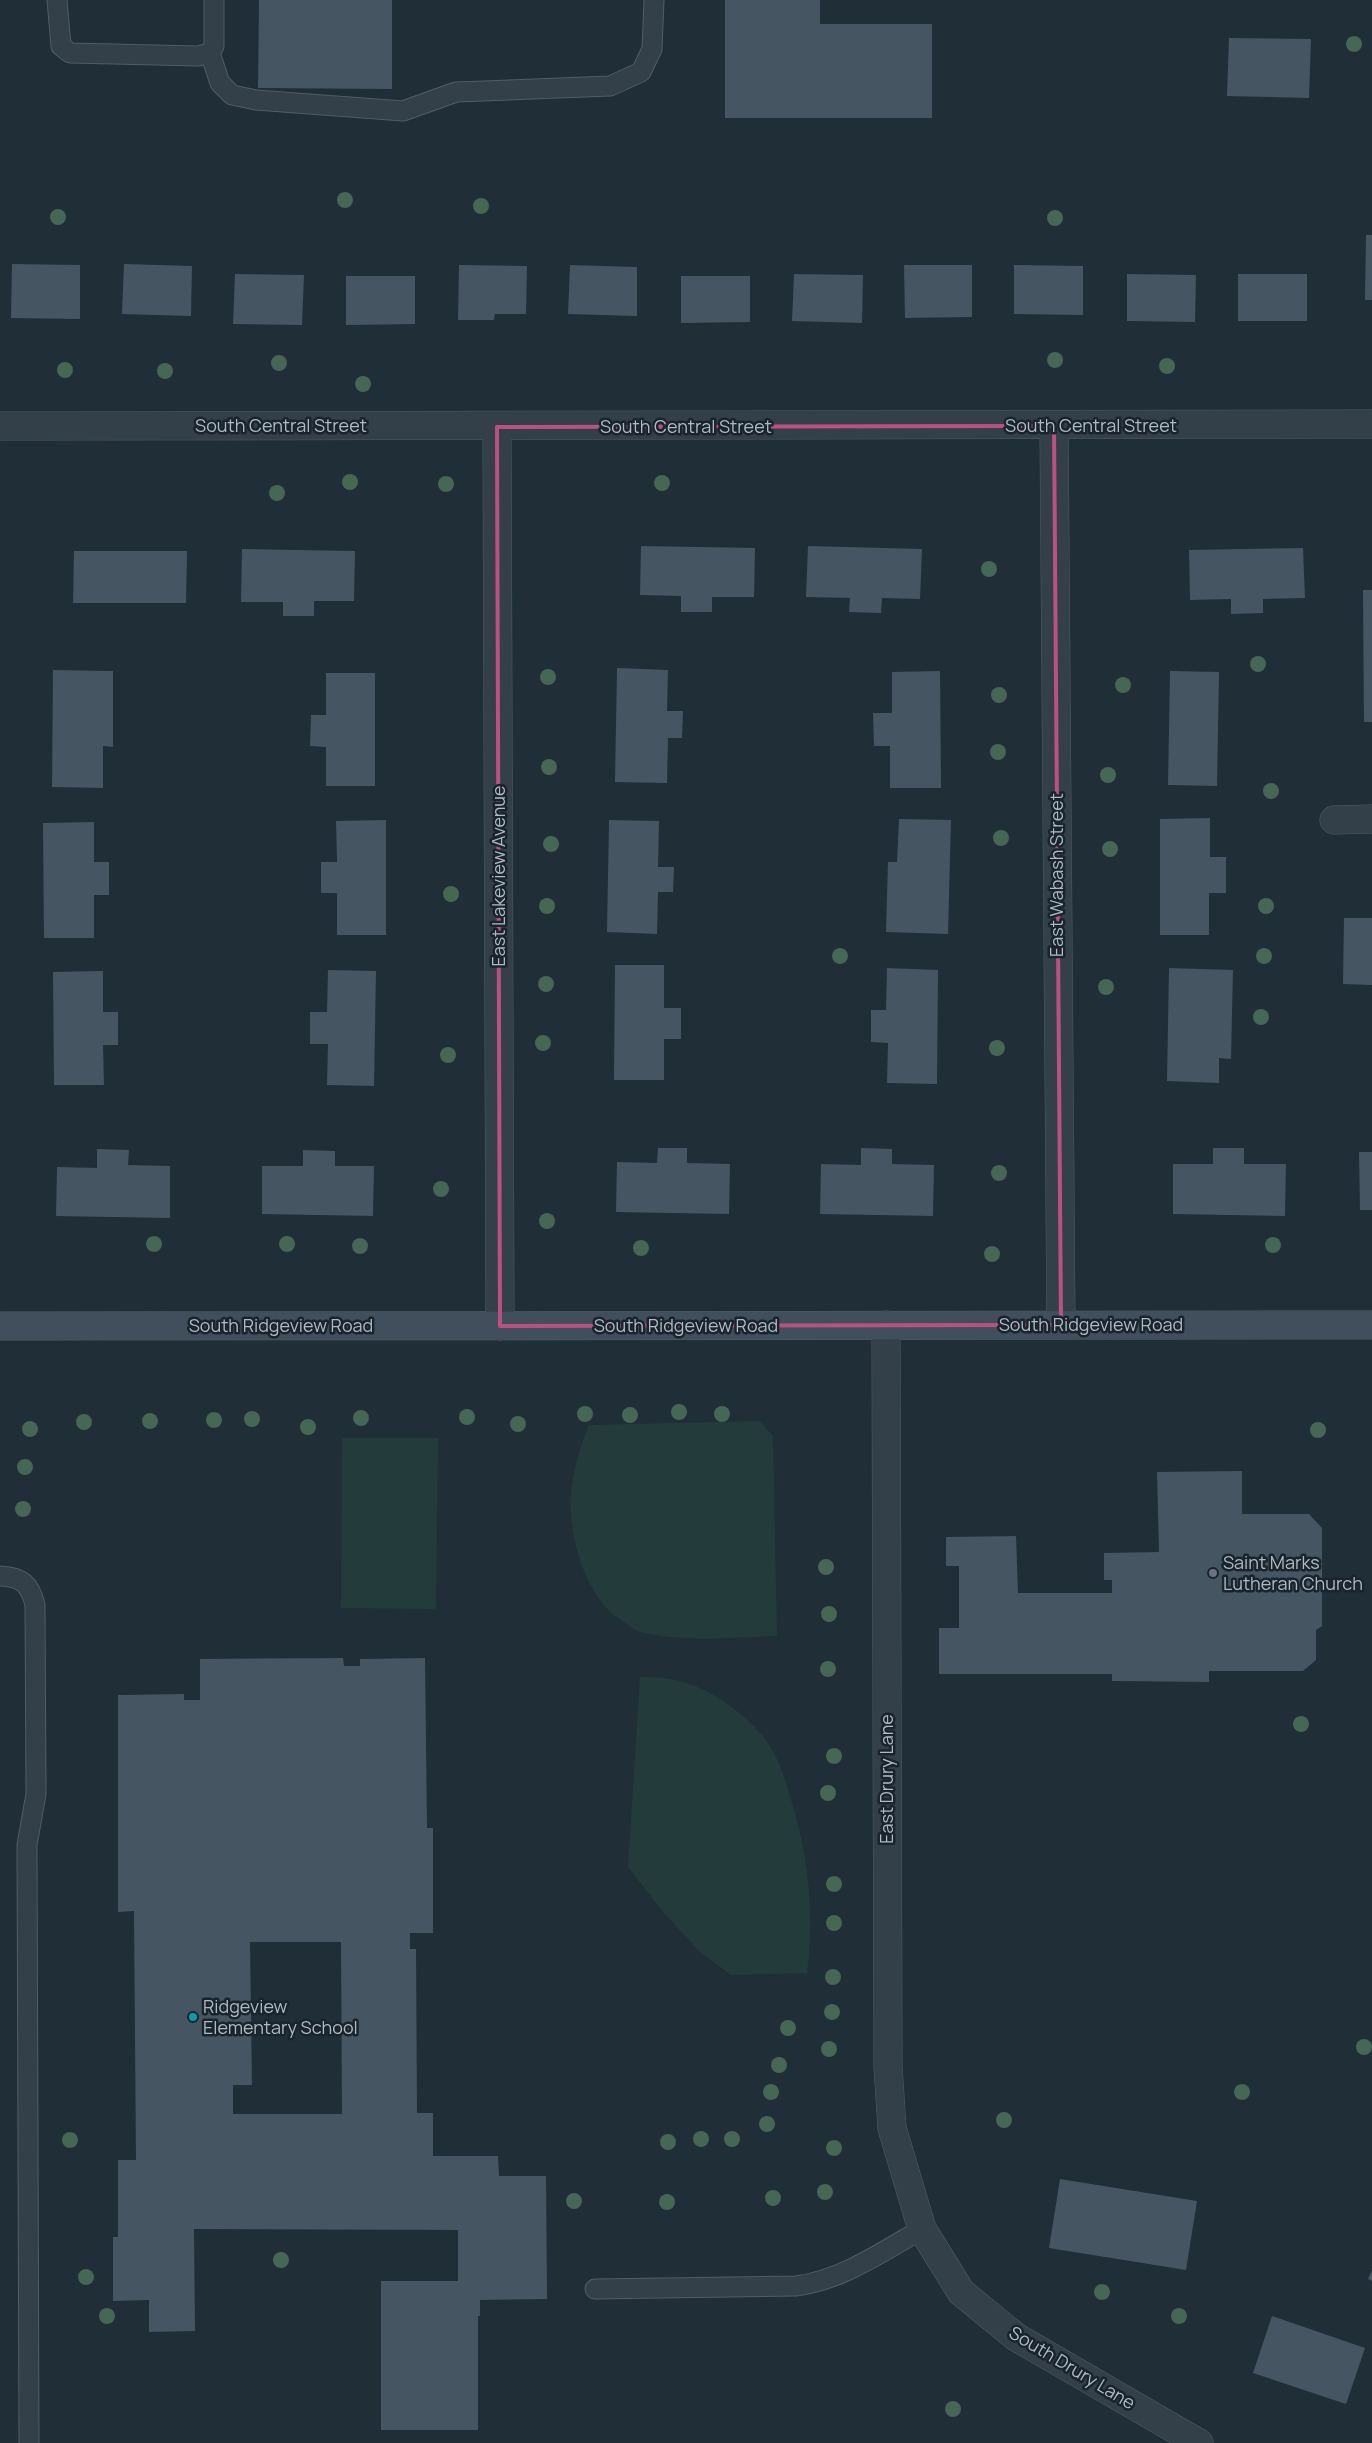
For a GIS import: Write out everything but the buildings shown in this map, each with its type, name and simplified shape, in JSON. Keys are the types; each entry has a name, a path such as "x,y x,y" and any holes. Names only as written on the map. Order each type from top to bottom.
{"main road":[{"name":"South Ridgeview Road","path":"0,1326 1372,1325"}],"street":[{"name":"South Central Street","path":"0,426 497,427 1372,424"},
{"name":"East Wabash Street","path":"1054,426 1061,1324"},
{"name":"East Lakeview Avenue","path":"497,427 500,1326"},
{"path":"1334,820 1372,819"},
{"name":"East Drury Lane","path":"886,1325 888,2066 892,2128 922,2229"},
{"name":"South Drury Lane","path":"922,2229 962,2292 1016,2337 1199,2443"}],"lane":[{"path":"57,0 61,46 70,53 198,56 210,53 214,46 214,0"},
{"path":"210,53 220,83 232,95 256,100 403,111 456,92 610,86 641,72 652,49 654,0"},
{"path":"0,1576 14,1577 31,1589 35,1605 36,1794 27,1845 30,2443"},
{"path":"595,2289 796,2286 819,2283 869,2260 922,2229"}],"highlighted area":[{"path":"1054,426 1061,1325 500,1326 497,427"}],"green space":[{"path":"760,1421 773,1436 777,1636 691,1638 657,1635 632,1628 606,1607 596,1594 580,1561 575,1543 570,1507 571,1491 578,1457 589,1425"},
{"path":"342,1438 438,1438 436,1609 341,1608"},
{"path":"640,1677 662,1678 683,1682 709,1692 744,1716 771,1747 786,1783 801,1835 805,1858 810,1903 807,1973 731,1975 700,1952 664,1913 628,1867"}],"place":[{"name":"Saint Marks Lutheran Church","path":"1213,1573"},
{"name":"Ridgeview Elementary School","path":"193,2017"}]}
